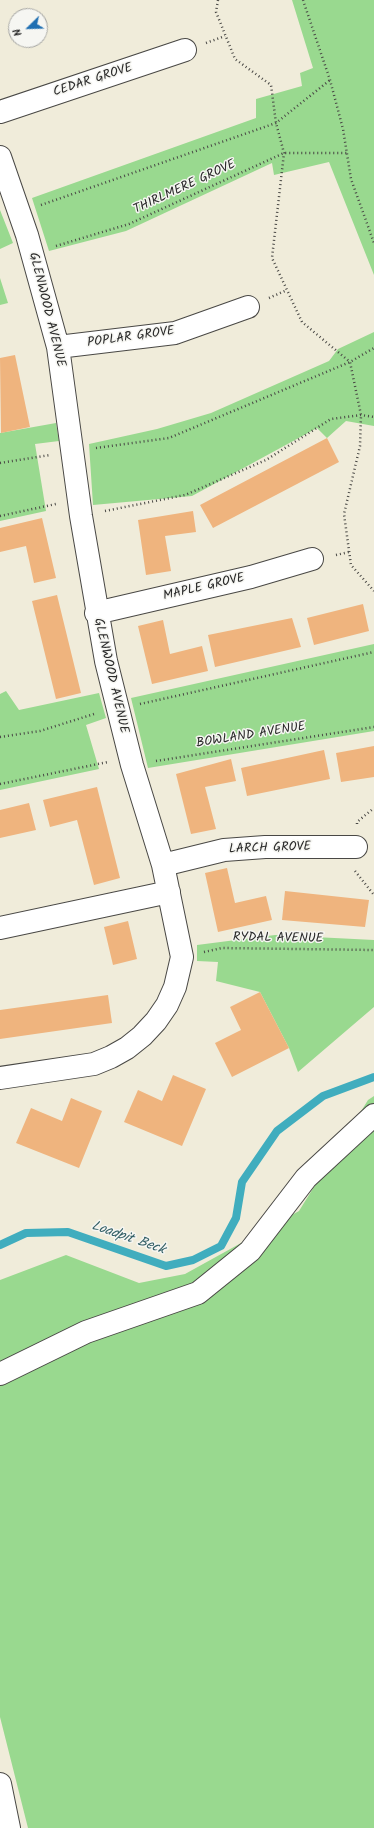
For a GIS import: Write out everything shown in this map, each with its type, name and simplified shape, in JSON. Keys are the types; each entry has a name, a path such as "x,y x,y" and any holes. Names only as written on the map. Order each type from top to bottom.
{"street":[{"name":"CEDAR GROVE","path":"0,112 185,50"},
{"name":"GLENWOOD AVENUE","path":"0,157 20,212 58,348 96,613 117,709 169,892 182,957 175,987 167,1005 156,1021 142,1036 127,1048 94,1064 0,1078"},
{"name":"POPLAR GROVE","path":"58,348 175,333 248,307"},
{"name":"MAPLE GROVE","path":"96,613 251,577 312,560"},
{"name":"LARCH GROVE","path":"162,865 224,850 265,847 356,847"},
{"path":"0,928 169,892"},
{"path":"0,1374 86,1332 198,1293 250,1251 306,1178 374,1115"},
{"path":"0,1784 9,1828"}],"path":[{"path":"218,0 216,12 235,59 271,85 276,123 284,153 272,258 302,322 350,362 361,415 360,446 344,514 351,565 374,591"},
{"path":"303,0 330,80 348,153 351,179 374,243"},
{"path":"20,212 276,123 330,80"},
{"name":"THIRLMERE GROVE","path":"32,253 129,224 284,153 348,153"},
{"path":"0,463 72,451 169,438 350,362 374,348"},
{"path":"0,516 185,495 266,460 331,419 361,415 374,417"},
{"path":"0,737 40,731 79,718 117,709 374,652"},
{"name":"BOWLAND AVENUE","path":"0,784 131,761 374,726"},
{"name":"RYDAL AVENUE","path":"182,957 222,948 374,950"}],"green space":[{"path":"292,0 374,0 374,275 329,162 274,175 272,163 126,231 49,251 32,198 256,118 256,99 302,86 300,73 313,68"},
{"path":"0,210 13,243 0,249"},
{"path":"0,278 8,303 0,305"},
{"path":"374,332 374,426 346,421 327,438 317,428 192,496 93,505 89,444 157,429 211,413 329,361 338,349"},
{"path":"56,423 59,441 35,444 46,511 0,521 0,433"},
{"path":"374,644 374,731 148,768 131,698"},
{"path":"6,691 19,710 99,693 106,718 86,725 99,769 0,790 0,694"},
{"path":"275,935 374,940 374,1007 298,1072 289,1048 260,992 216,981 218,962 197,961 197,945"},
{"path":"374,1096 374,1828 28,1828 0,1717 0,1280 66,1255 139,1283 185,1274 299,1211 368,1100"}],"building":[{"path":"15,355 30,427 1,433 0,358"},
{"path":"327,438 339,462 213,528 200,505"},
{"path":"193,511 196,532 165,536 171,571 146,575 138,520"},
{"path":"42,518 56,578 34,583 26,546 0,552 0,528"},
{"path":"57,595 81,693 56,699 32,601"},
{"path":"363,604 369,631 314,645 307,618"},
{"path":"292,618 301,647 215,667 208,635"},
{"path":"163,620 170,654 202,646 208,671 152,684 138,626"},
{"path":"374,746 374,777 341,782 336,753"},
{"path":"324,750 330,779 247,796 241,768"},
{"path":"231,759 236,781 205,787 216,829 191,834 176,774"},
{"path":"97,787 120,878 94,885 77,820 50,827 43,800"},
{"path":"29,803 36,830 0,838 0,810"},
{"path":"227,868 235,903 266,896 272,920 218,932 205,873"},
{"path":"285,891 369,900 365,927 282,920"},
{"path":"128,921 137,959 113,965 104,927"},
{"path":"260,992 289,1048 232,1077 215,1043 241,1030 230,1007"},
{"path":"108,995 112,1023 0,1039 0,1010"},
{"path":"173,1075 206,1089 182,1146 124,1122 138,1090 162,1101"},
{"path":"71,1098 102,1111 79,1168 16,1143 31,1108 62,1121"}],"waterway":[{"name":"Loadpit Beck","path":"0,1245 26,1233 68,1232 166,1266 193,1260 221,1246 236,1218 242,1182 277,1131 323,1096 374,1077"}]}
